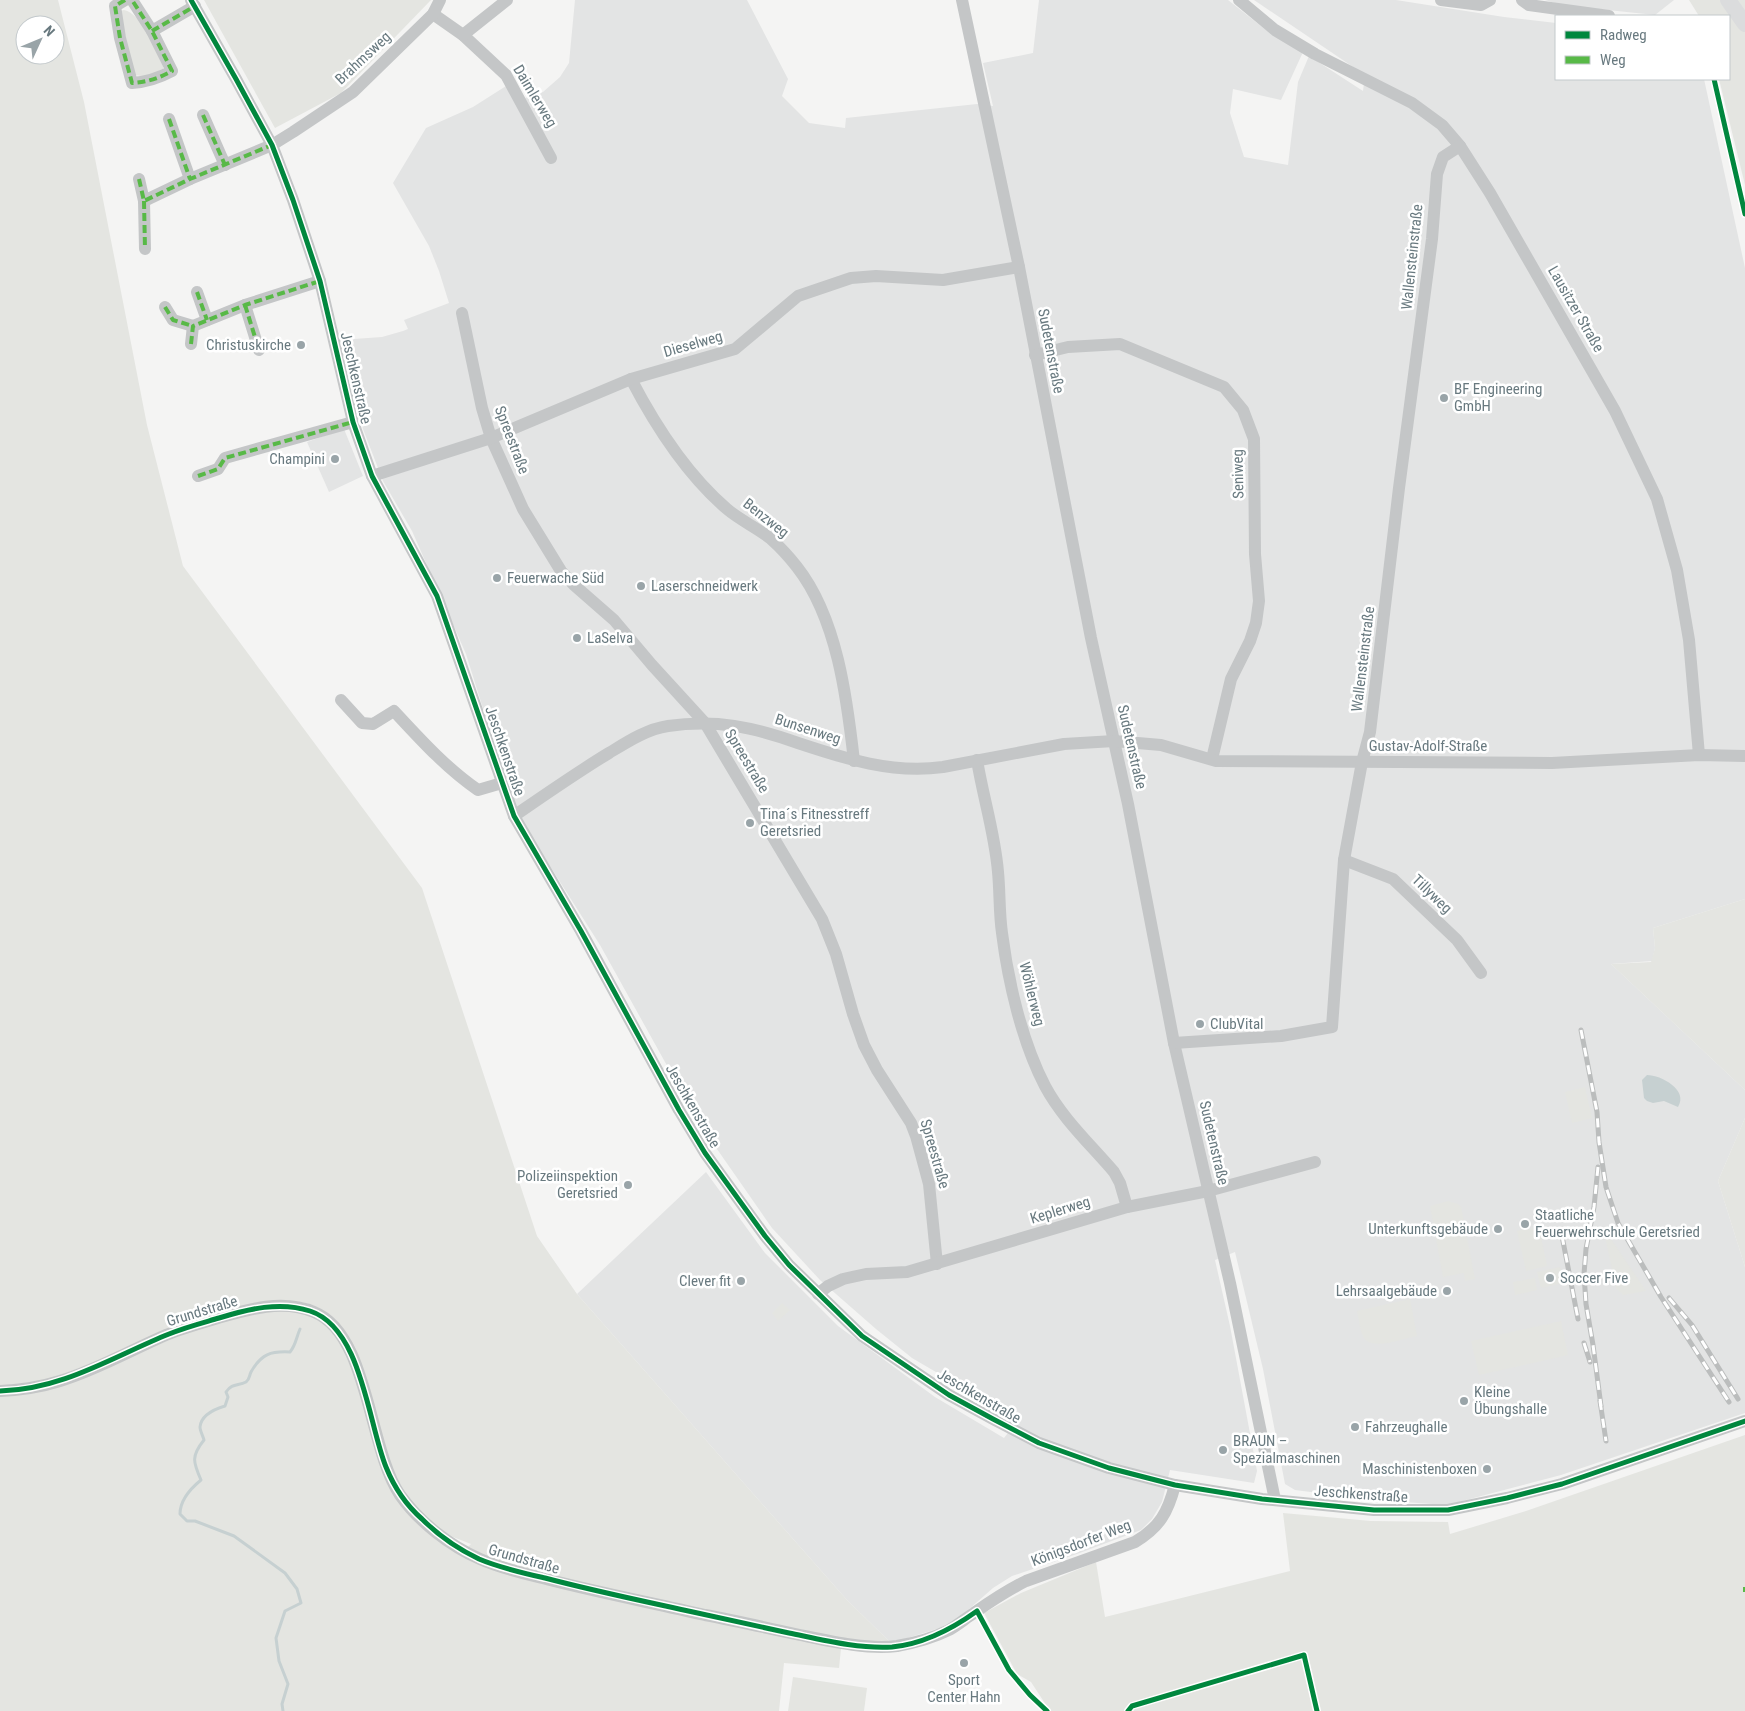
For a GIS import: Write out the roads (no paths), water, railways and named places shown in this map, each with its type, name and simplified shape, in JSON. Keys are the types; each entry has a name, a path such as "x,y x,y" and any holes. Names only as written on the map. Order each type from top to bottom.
{"main road":[{"path":"1728,0 1745,24"}],"street":[{"path":"125,0 115,6 120,38 132,83 146,82 160,78 172,70 152,31 132,0"},
{"name":"Brahmsweg","path":"272,145 353,92 433,14 440,0"},
{"path":"463,35 507,0"},
{"name":"Sudetenstraße","path":"962,0 1019,267 1090,638 1128,804 1174,1043 1230,1283 1275,1500"},
{"name":"Lausitzer Straße","path":"1239,0 1275,30 1308,50 1412,103 1442,125 1460,146 1490,193 1615,411 1656,499 1677,570 1689,640 1699,756"},
{"path":"1441,0 1481,5 1490,0"},
{"path":"1522,0 1529,4 1602,15"},
{"path":"152,31 193,3"},
{"name":"Jeschkenstraße","path":"193,3 272,145 320,281 353,422 372,476 437,596 514,816 581,931 697,1141 764,1236 789,1265 869,1341 949,1395 993,1419 1039,1443 1109,1468 1176,1485 1275,1500 1374,1510 1448,1510 1507,1498 1562,1484 1745,1421"},
{"name":"Daimlerweg","path":"433,14 463,35 506,75 552,158"},
{"path":"203,115 225,165"},
{"path":"169,119 190,179"},
{"path":"144,201 190,179 272,145"},
{"name":"Wallensteinstraße","path":"1174,1043 1281,1036 1332,1027 1344,860 1362,762 1370,732 1399,488 1432,238 1436,174 1443,158 1460,146"},
{"path":"139,179 144,201 145,249"},
{"name":"Dieselweg","path":"372,476 491,438 631,379 735,349 798,296 851,278 876,276 943,280 1019,267"},
{"path":"165,306 173,320 193,326 245,305 320,281"},
{"path":"197,292 207,320"},
{"path":"245,305 259,350"},
{"name":"Spreestraße","path":"462,313 482,408 491,438 523,508 561,571 614,620 705,723 822,919 836,954 864,1045 877,1070 910,1123 929,1184 937,1264"},
{"path":"191,344 193,326"},
{"name":"Seniweg","path":"1035,355 1068,347 1120,344 1224,387 1243,410 1254,439 1255,554 1259,601 1256,623 1250,642 1231,679 1212,759"},
{"name":"Benzweg","path":"631,379 651,417 692,476 728,510 772,540 797,568 824,611 846,694 854,761"},
{"name":"Jeschkenstraße","path":"198,476 218,470 225,458 353,422"},
{"name":"Jeschkenstraße","path":"341,700 362,723 373,724 394,711 444,763 478,790 502,783"},
{"name":"Bunsenweg","path":"514,816 580,771 632,739 666,726 705,723 736,724 773,734 854,761 881,767 916,770 943,767 1064,744 1114,741"},
{"name":"Gustav-Adolf-Straße","path":"1114,741 1162,745 1212,759 1552,763 1699,756 1745,756"},
{"name":"Wöhlerweg","path":"977,760 998,871 1002,932 1009,975 1030,1052 1040,1077 1063,1114 1114,1172 1120,1183 1127,1207"},
{"name":"Tillyweg","path":"1344,860 1393,879 1456,940 1481,973"},
{"name":"Keplerweg","path":"818,1294 828,1286 844,1279 866,1274 908,1272 1127,1207 1208,1191 1315,1162"},
{"name":"Grundstraße","path":"0,1390 34,1387 60,1382 170,1333 238,1312 278,1306 302,1308 324,1317 332,1324 353,1357 364,1388 386,1468 398,1492 409,1506 433,1529 458,1547 498,1567 586,1589 848,1645 893,1647 919,1641 952,1628 977,1611"},
{"name":"Königsdorfer Weg","path":"977,1611 1010,1589 1026,1581 1135,1542 1148,1534 1159,1524 1170,1505 1176,1485"}],"waterway":[{"path":"283,1711 282,1704 288,1684 279,1661 276,1638 285,1611 301,1603 297,1589 285,1573 234,1536 195,1521 187,1521 180,1514 180,1509 186,1495 201,1480 195,1464 195,1455 204,1440 200,1430 203,1419 213,1411 225,1406 228,1389 247,1381 251,1372 263,1357 277,1352 290,1352 300,1329"}],"railway":[{"path":"1581,1030 1597,1112 1599,1142 1606,1187 1618,1223 1661,1297 1729,1402"},
{"path":"1598,1167 1584,1274 1586,1304 1601,1406"},
{"path":"1562,1236 1578,1319"},
{"path":"1669,1298 1692,1325 1738,1399"},
{"path":"1584,1343 1590,1362"},
{"path":"1600,1401 1606,1441"}],"place":[{"name":"Christuskirche","path":"301,345"},
{"name":"BF Engineering GmbH","path":"1444,398"},
{"name":"Champini","path":"335,459"},
{"name":"Feuerwache Süd","path":"497,578"},
{"name":"Laserschneidwerk","path":"641,586"},
{"name":"LaSelva","path":"577,638"},
{"name":"Tina´s Fitnesstreff Geretsried","path":"750,823"},
{"name":"ClubVital","path":"1200,1024"},
{"name":"Polizeiinspektion Geretsried","path":"628,1185"},
{"name":"Staatliche Feuerwehrschule Geretsried","path":"1525,1224"},
{"name":"Unterkunftsgebäude","path":"1498,1229"},
{"name":"Soccer Five","path":"1550,1278"},
{"name":"Clever fit","path":"741,1281"},
{"name":"Lehrsaalgebäude","path":"1447,1291"},
{"name":"Kleine Übungshalle","path":"1464,1401"},
{"name":"Fahrzeughalle","path":"1355,1427"},
{"name":"BRAUN – Spezialmaschinen","path":"1223,1450"},
{"name":"Maschinistenboxen","path":"1487,1469"},
{"name":"Sport Center Hahn","path":"964,1663"}]}
